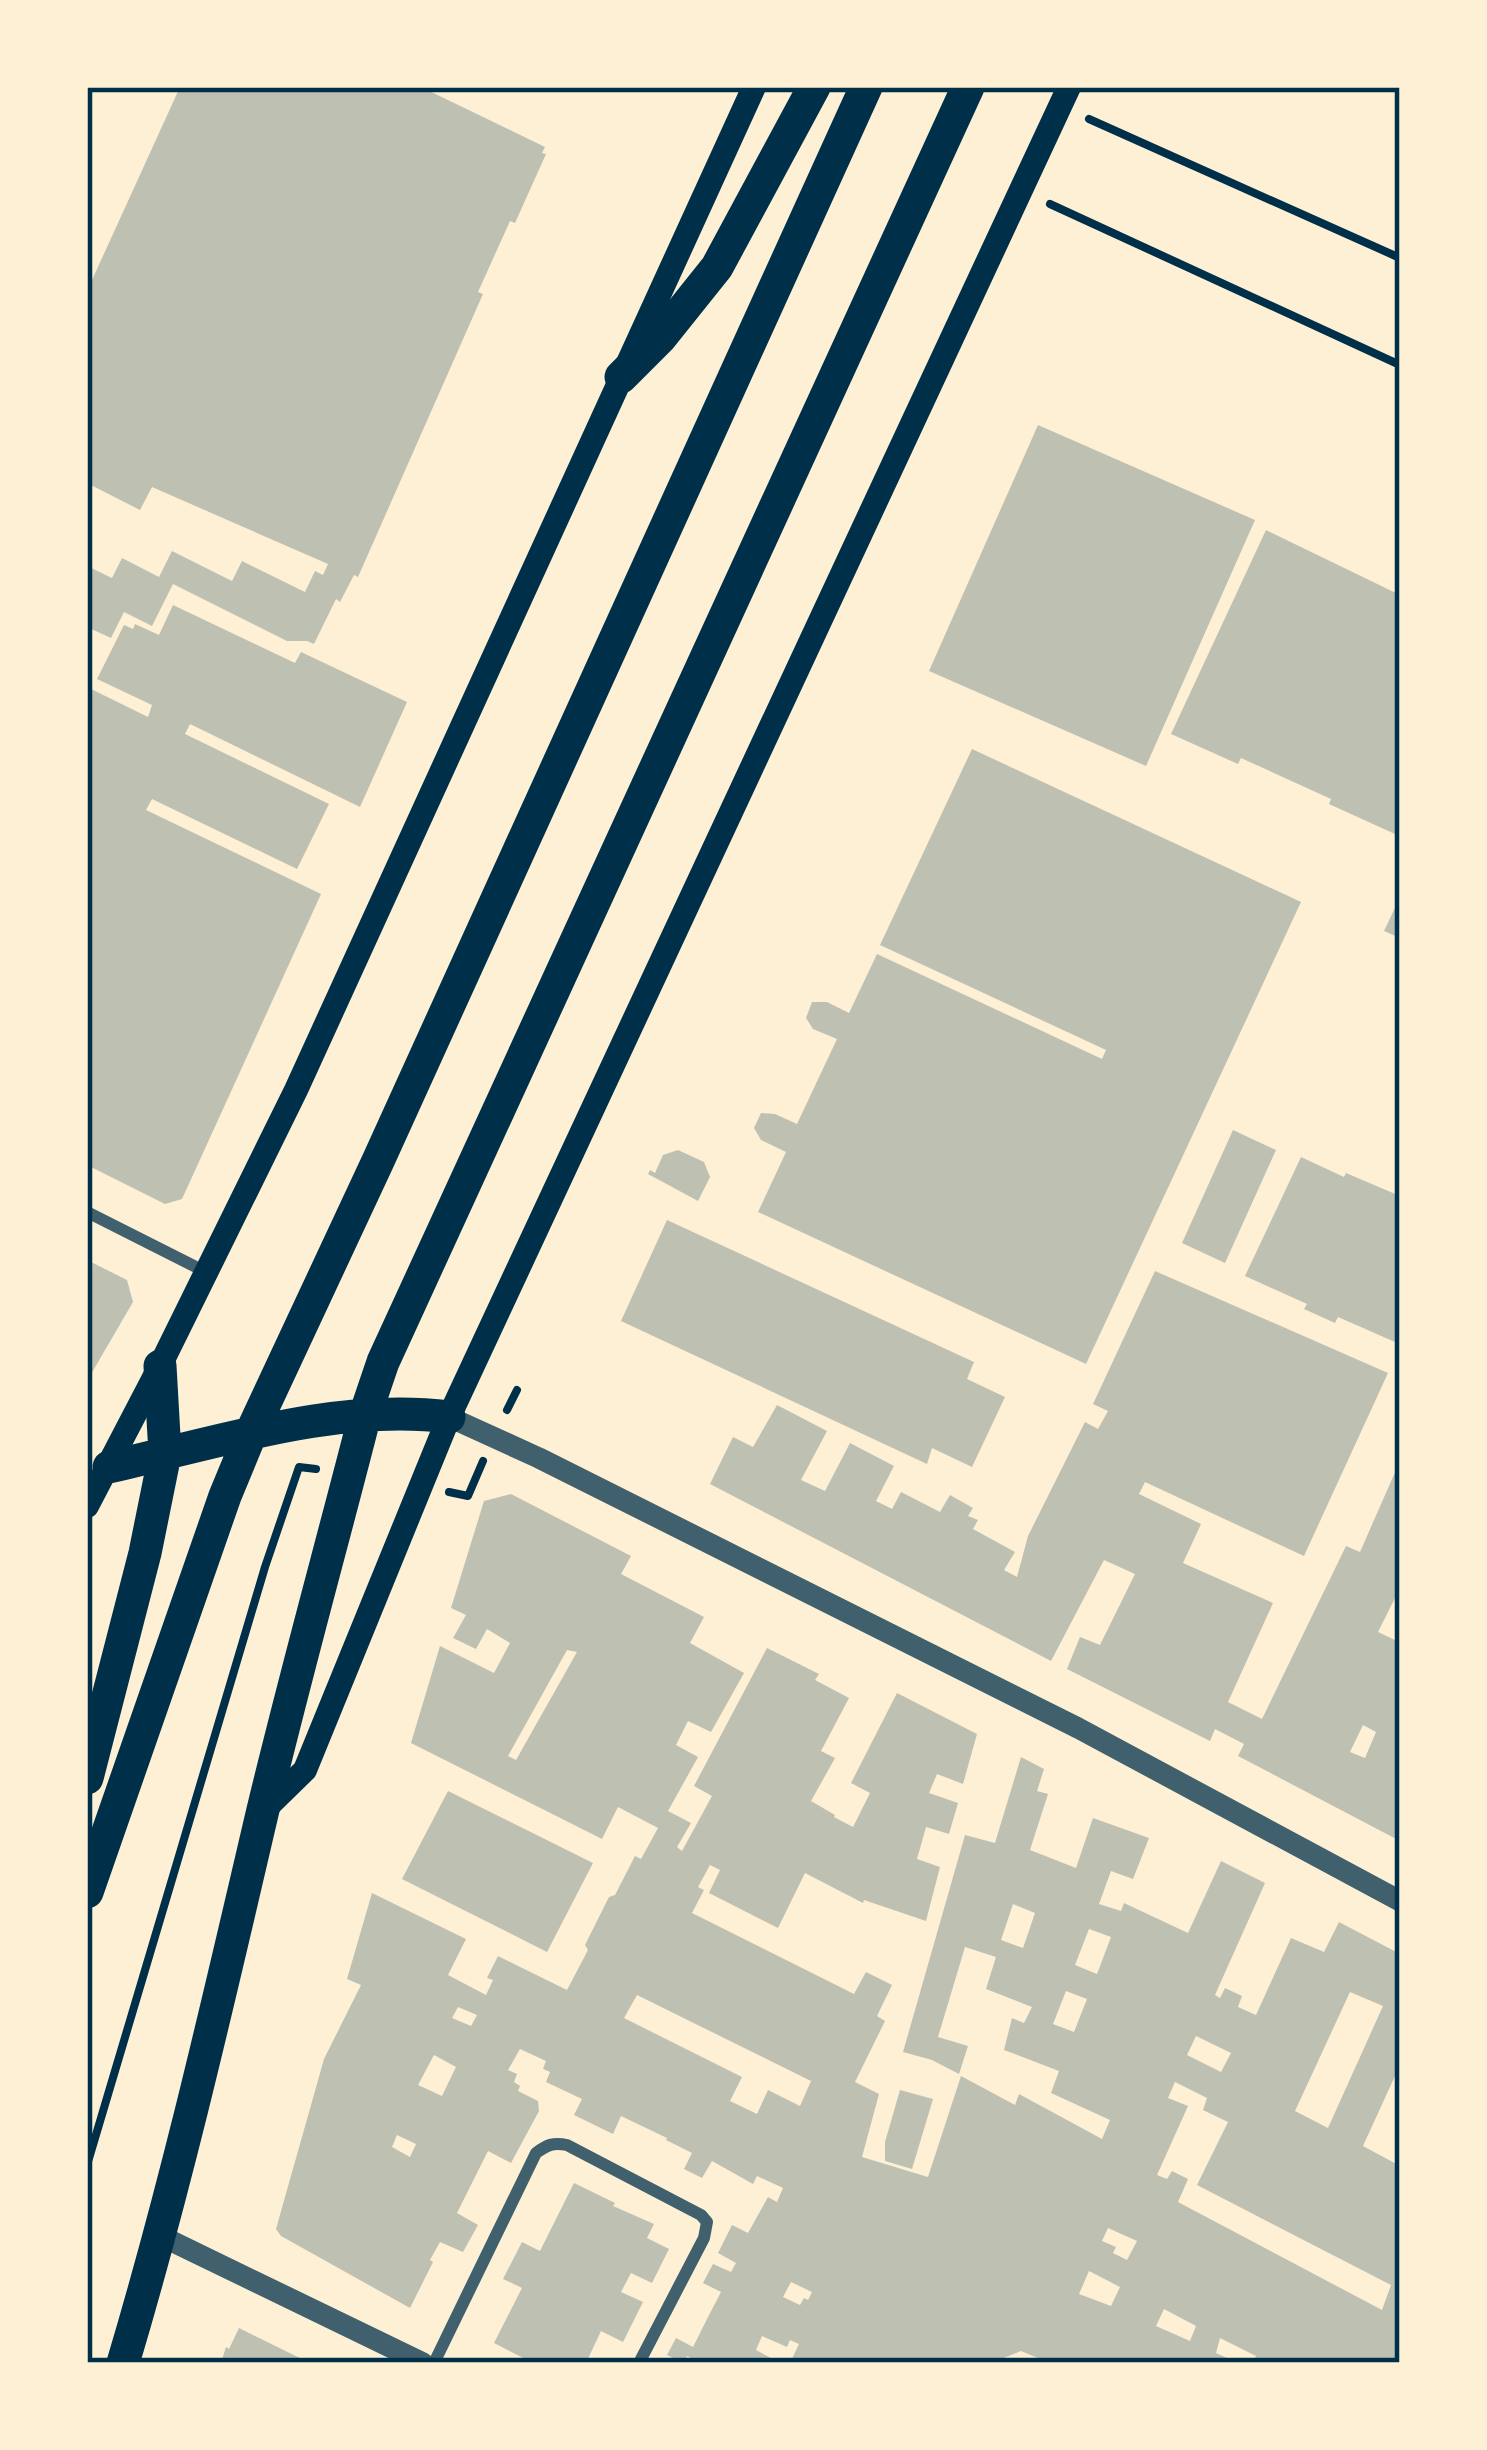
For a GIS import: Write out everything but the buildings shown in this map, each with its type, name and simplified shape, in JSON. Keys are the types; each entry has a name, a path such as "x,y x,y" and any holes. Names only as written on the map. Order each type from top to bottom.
{"highway":[{"path":"621,377 661,338 717,267 814,87"},
{"path":"87,1892 251,1433 866,87"},
{"path":"123,2363 161,2236 364,1415 383,1362 968,87"},
{"path":"87,1778 146,1552 165,1454 160,1366"},
{"path":"109,1467 251,1433 364,1415 411,1412 449,1417"}],"main road":[{"path":"87,1506 296,1090 754,87"},
{"path":"263,1811 305,1770 449,1417 1065,97"}],"street":[{"path":"87,1212 207,1272"},
{"path":"449,1417 1078,1729 1400,1901"},
{"path":"434,2363 536,2152 557,2143 706,2222 704,2238 639,2363"},
{"path":"161,2236 423,2363"}],"path":[{"path":"1065,97 1400,258"},
{"path":"1021,192 1400,365"},
{"path":"87,2165 299,1467"}]}
